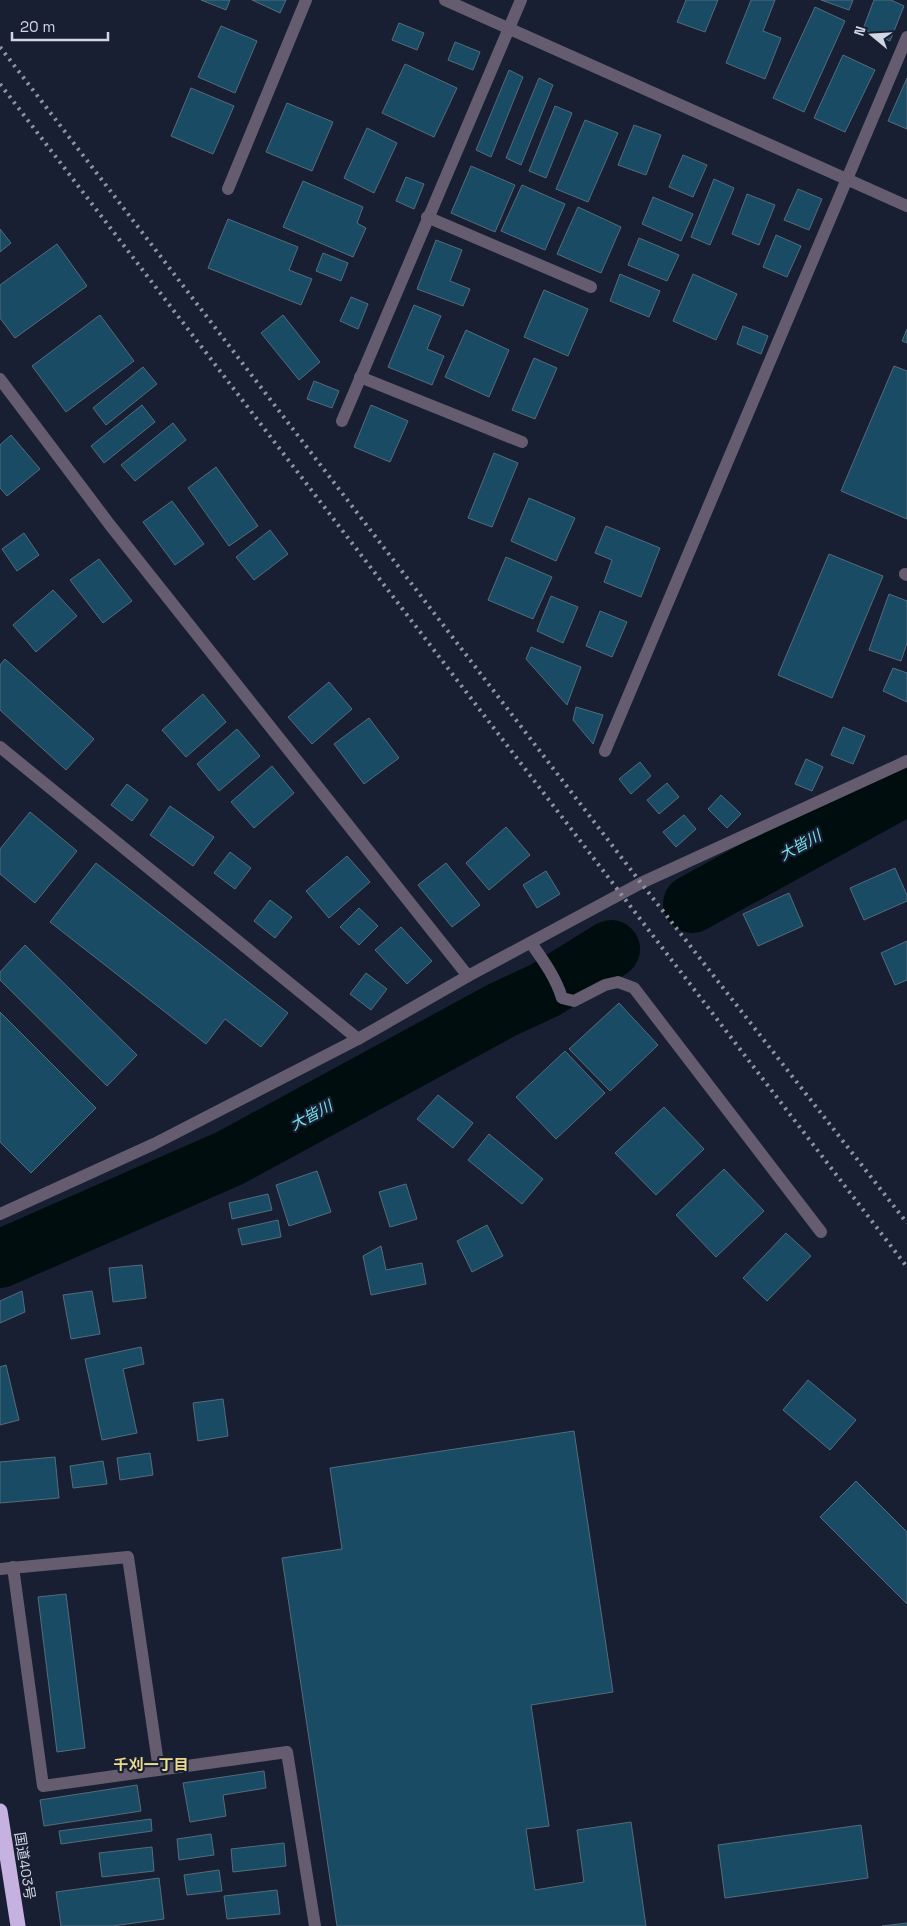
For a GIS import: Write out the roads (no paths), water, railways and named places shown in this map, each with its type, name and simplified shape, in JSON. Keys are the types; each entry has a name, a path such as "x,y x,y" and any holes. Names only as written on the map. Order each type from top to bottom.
{"highway":[{"name":"国道403号","path":"0,1811 18,1926"}],"street":[{"path":"228,189 306,0"},
{"path":"445,0 907,206"},
{"path":"342,421 427,216 521,0"},
{"path":"606,751 907,37"},
{"path":"427,216 591,286"},
{"path":"360,377 522,442"},
{"path":"0,379 110,525 468,976"},
{"path":"0,747 358,1039"},
{"path":"0,1214 154,1144 358,1039 468,976 641,883 907,761"},
{"path":"531,943 544,960 562,998 574,1001 605,985 618,982 634,988 821,1232"},
{"path":"0,1569 128,1557 159,1770"},
{"path":"13,1567 43,1786 287,1752 314,1926"}],"waterway":[{"name":"大皆川","path":"692,904 907,786"},
{"name":"大皆川","path":"0,1259 230,1158 502,1010 545,990 611,949"}],"railway":[{"path":"0,47 641,883 907,1223"},
{"path":"0,84 907,1267"}],"district":[{"name":"千刈一丁目","path":"151,1764"}]}
